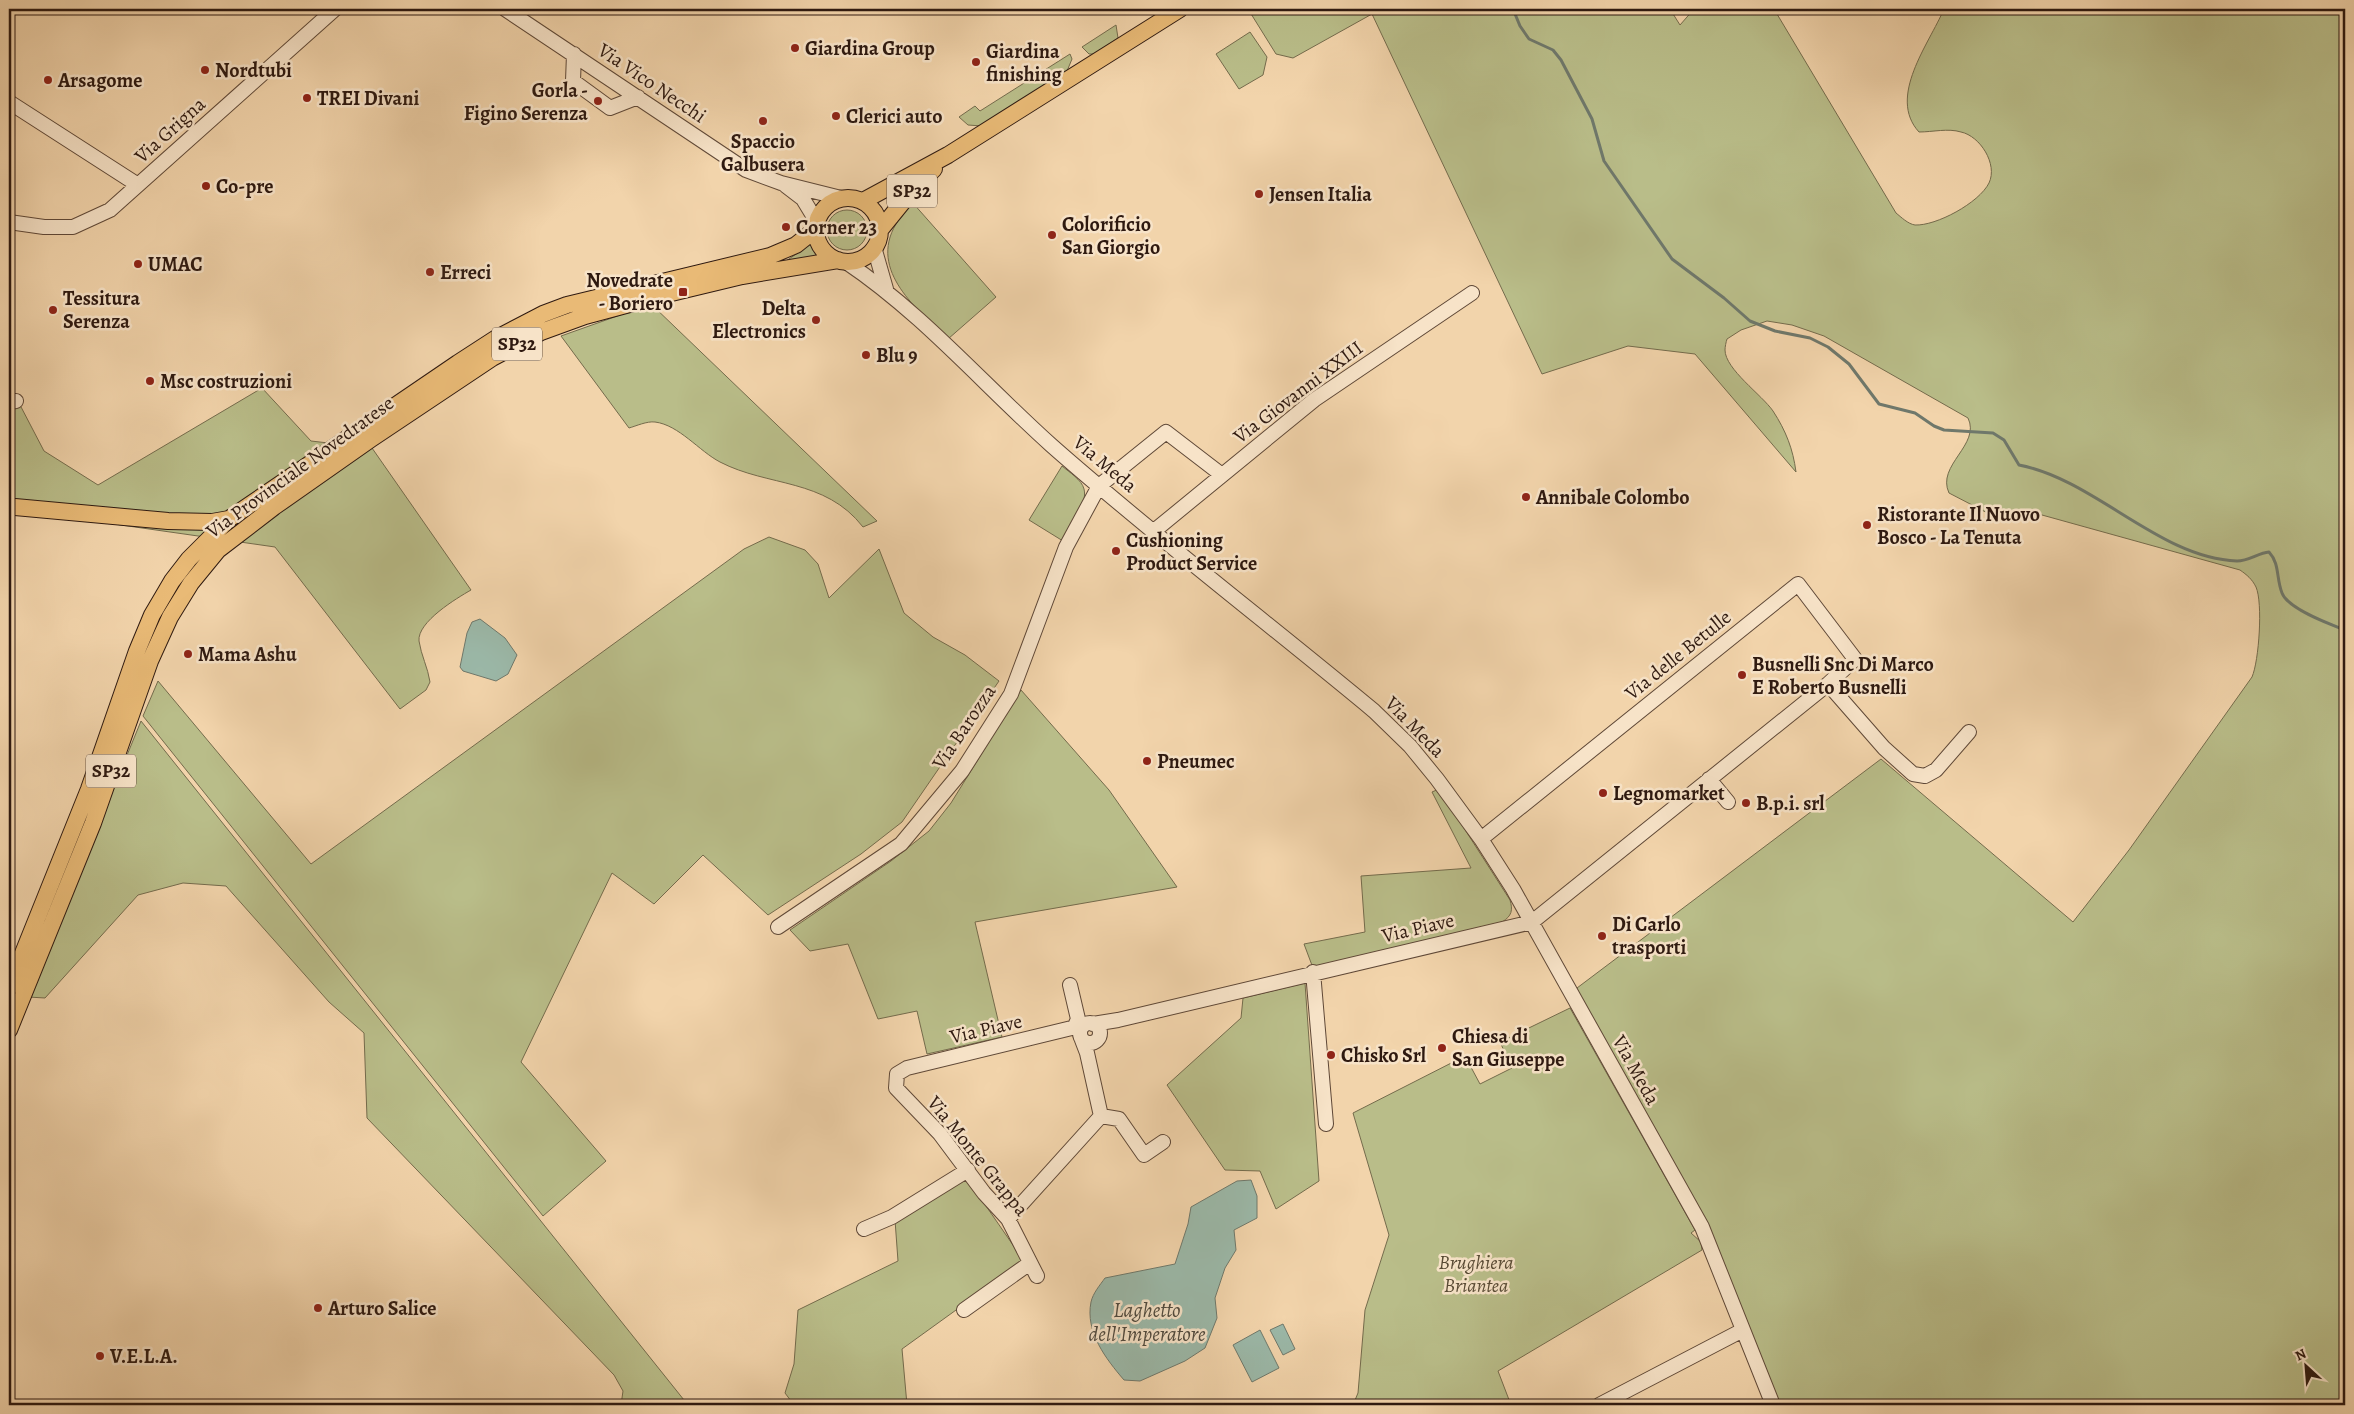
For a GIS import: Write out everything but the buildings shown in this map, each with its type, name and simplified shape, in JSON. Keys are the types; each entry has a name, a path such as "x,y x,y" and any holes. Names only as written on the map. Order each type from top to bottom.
{"main road":[{"name":"SP32","path":"863,201 948,155 1180,9"},
{"name":"SP32","path":"880,230 910,193 948,155"},
{"path":"842,198 863,201 873,210 880,230 874,247 862,258 842,261 822,248 816,226 827,206 842,198"},
{"name":"Via Provinciale Novedratese","path":"9,988 89,789 137,651 152,615 172,581 189,559 229,519 488,344 543,314 598,296 770,256 796,245 816,226"},
{"name":"Via Provinciale Novedratese","path":"9,1030 93,823 150,661 170,617 191,583 218,550 267,512 379,433 492,358 541,332 585,316 742,276 842,261"},
{"path":"12,506 168,521 212,522 229,519"}],"street":[{"name":"Via Grigna","path":"9,222 44,227 73,227 110,210 335,9"},
{"name":"Via Vico Necchi","path":"505,9 746,170 781,183 842,198"},
{"path":"574,54 573,81 610,108 638,98"},
{"path":"9,102 138,184"},
{"name":"Via Vico Necchi","path":"781,183 803,199 816,226"},
{"path":"874,247 886,289"},
{"name":"Via Meda","path":"842,261 886,289 1051,445 1374,711 1410,746 1481,839 1532,922 1702,1227 1773,1405"},
{"name":"Via Giovanni XXIII","path":"1154,531 1314,400 1472,293"},
{"path":"1099,486 1169,430 1222,475"},
{"name":"Via Barozza","path":"778,927 901,844 962,771 1011,694 1066,547 1099,486"},
{"name":"Via delle Betulle","path":"1481,839 1798,584 1854,659 1828,684"},
{"path":"1532,922 1828,684 1884,748 1913,774 1925,776 1936,770 1969,732"},
{"path":"1709,780 1728,802"},
{"name":"Via Piave","path":"907,1068 1089,1034 1313,972 1532,922"},
{"path":"1313,972 1326,1124"},
{"path":"1070,985 1078,1019 1089,1034 1101,1116"},
{"name":"Via Monte Grappa","path":"907,1068 897,1074 896,1088 940,1134 1008,1219 1037,1276"},
{"path":"1101,1116 1119,1119 1144,1155 1163,1142"},
{"path":"1008,1219 1101,1116"},
{"path":"864,1229 892,1217 968,1170"},
{"path":"964,1310 1030,1263"},
{"path":"1599,1405 1743,1330"}],"green space":[{"path":"1248,9 1670,9 1680,25 1694,9 1774,9 1896,213 1907,222 1915,225 1934,222 1967,205 1984,191 1991,176 1991,168 1986,152 1975,139 1956,131 1919,132 1910,118 1907,103 1914,70 1944,9 2345,9 2345,1405 1778,1405 1740,1305 1583,1006 1577,988 1881,759 2073,922 2129,850 2252,677 2257,658 2259,632 2259,606 2256,587 2249,577 2240,570 2024,510 2017,512 2009,520 2001,520 1949,493 1948,473 1969,437 1968,418 1824,336 1792,325 1767,321 1741,330 1727,339 1725,350 1731,365 1737,373 1778,418 1791,448 1796,472 1695,354 1628,346 1542,374 1372,14 1293,58 1276,54"},
{"path":"1116,25 1118,38 1094,54 1089,54 1082,47"},
{"path":"1250,32 1267,57 1263,75 1239,89 1216,54"},
{"path":"1070,54 1072,59 1067,71 982,126 968,125 959,117 975,106 980,111"},
{"path":"912,202 996,297 948,339 923,315 900,288 892,273 888,258 889,241 896,224"},
{"path":"851,210 858,213 864,219 867,230 866,238 858,247 851,250 843,250 836,247 828,238 827,226 830,219 839,211"},
{"path":"811,244 819,257 783,263"},
{"path":"651,304 877,521 863,527 848,511 814,491 757,476 720,462 704,452 681,433 664,424 649,422 629,428 561,336"},
{"path":"262,388 311,441 372,448 471,590 439,611 424,626 419,641 430,682 426,690 400,709 275,547 9,509 9,407 20,405 44,451 98,485"},
{"path":"1062,466 1081,482 1085,495 1078,516 1063,541 1029,520"},
{"path":"769,537 805,550 818,564 829,598 879,549 904,613 933,637 965,655 999,681 902,822 861,854 768,915 703,855 654,904 612,873 521,1062 606,1161 543,1216 143,716 158,681 311,864 744,549"},
{"path":"1021,690 1109,790 1177,887 975,922 1002,1037 927,1054 917,1011 878,1019 848,944 810,951 790,930 891,861 929,831 951,803"},
{"path":"141,721 688,1405 621,1405 623,1391 614,1375 367,1118 364,1033 329,1002 226,886 183,883 138,895 45,998 28,997"},
{"path":"1439,789 1510,900 1510,915 1502,922 1313,968 1304,944 1365,932 1361,876 1471,868 1432,792"},
{"path":"1305,983 1319,1181 1276,1209 1260,1171 1225,1170 1167,1085 1241,1018 1243,998"},
{"name":"Brughiera Briantea","path":"1570,1008 1695,1230 1691,1233 1701,1242 1702,1250 1498,1371 1511,1405 1353,1405 1358,1393 1365,1310 1389,1235 1353,1113 1465,1056 1480,1084 1512,1068 1500,1042"},
{"path":"966,1177 1024,1261 902,1349 907,1405 794,1405 785,1393 794,1364 798,1310 898,1261 895,1220"}],"water":[{"path":"480,619 505,638 517,655 508,674 496,681 463,671 460,667 467,633 472,622"},
{"name":"Laghetto dell'Imperatore","path":"1251,1180 1257,1196 1257,1218 1234,1230 1236,1250 1225,1268 1215,1298 1217,1318 1205,1348 1185,1361 1140,1381 1124,1380 1104,1354 1094,1334 1090,1313 1093,1295 1105,1278 1175,1264 1188,1224 1191,1207 1237,1181"},
{"path":"1283,1324 1295,1349 1283,1355 1270,1330"},
{"path":"1260,1330 1279,1368 1252,1382 1233,1345"}],"waterway":[{"path":"1513,9 1520,26 1529,39 1553,50 1561,60 1592,119 1604,161 1672,259 1724,298 1750,321 1775,331 1810,338 1828,347 1849,364 1879,404 1915,413 1934,426 1944,430 1993,433 2004,440 2019,465 2047,473 2075,486 2181,547 2208,557 2237,561 2269,552 2275,561 2280,587 2286,599 2300,610 2345,630"}],"place":[{"name":"Giardina Group","path":"795,48"},
{"name":"Giardina finishing","path":"976,62"},
{"name":"Nordtubi","path":"205,70"},
{"name":"Arsagome","path":"48,80"},
{"name":"TREI Divani","path":"307,98"},
{"name":"Gorla - Figino Serenza","path":"598,101"},
{"name":"Clerici auto","path":"836,116"},
{"name":"Spaccio Galbusera","path":"763,121"},
{"name":"Co-pre","path":"206,186"},
{"name":"Jensen Italia","path":"1259,194"},
{"name":"Corner 23","path":"786,227"},
{"name":"Colorificio San Giorgio","path":"1052,235"},
{"name":"UMAC","path":"138,264"},
{"name":"Erreci","path":"430,272"},
{"name":"Novedrate - Boriero","path":"683,292"},
{"name":"Tessitura Serenza","path":"53,310"},
{"name":"Delta Electronics","path":"816,320"},
{"name":"Blu 9","path":"866,355"},
{"name":"Msc costruzioni","path":"150,381"},
{"name":"Annibale Colombo","path":"1526,497"},
{"name":"Ristorante Il Nuovo Bosco - La Tenuta","path":"1867,525"},
{"name":"Cushioning Product Service","path":"1116,551"},
{"name":"Mama Ashu","path":"188,654"},
{"name":"Busnelli Snc Di Marco E Roberto Busnelli","path":"1742,675"},
{"name":"Pneumec","path":"1147,761"},
{"name":"Legnomarket","path":"1603,793"},
{"name":"B.p.i. srl","path":"1746,803"},
{"name":"Di Carlo trasporti","path":"1602,936"},
{"name":"Chiesa di San Giuseppe","path":"1442,1048"},
{"name":"Chisko Srl","path":"1331,1055"},
{"name":"Arturo Salice","path":"318,1308"},
{"name":"V.E.L.A.","path":"100,1356"}]}
